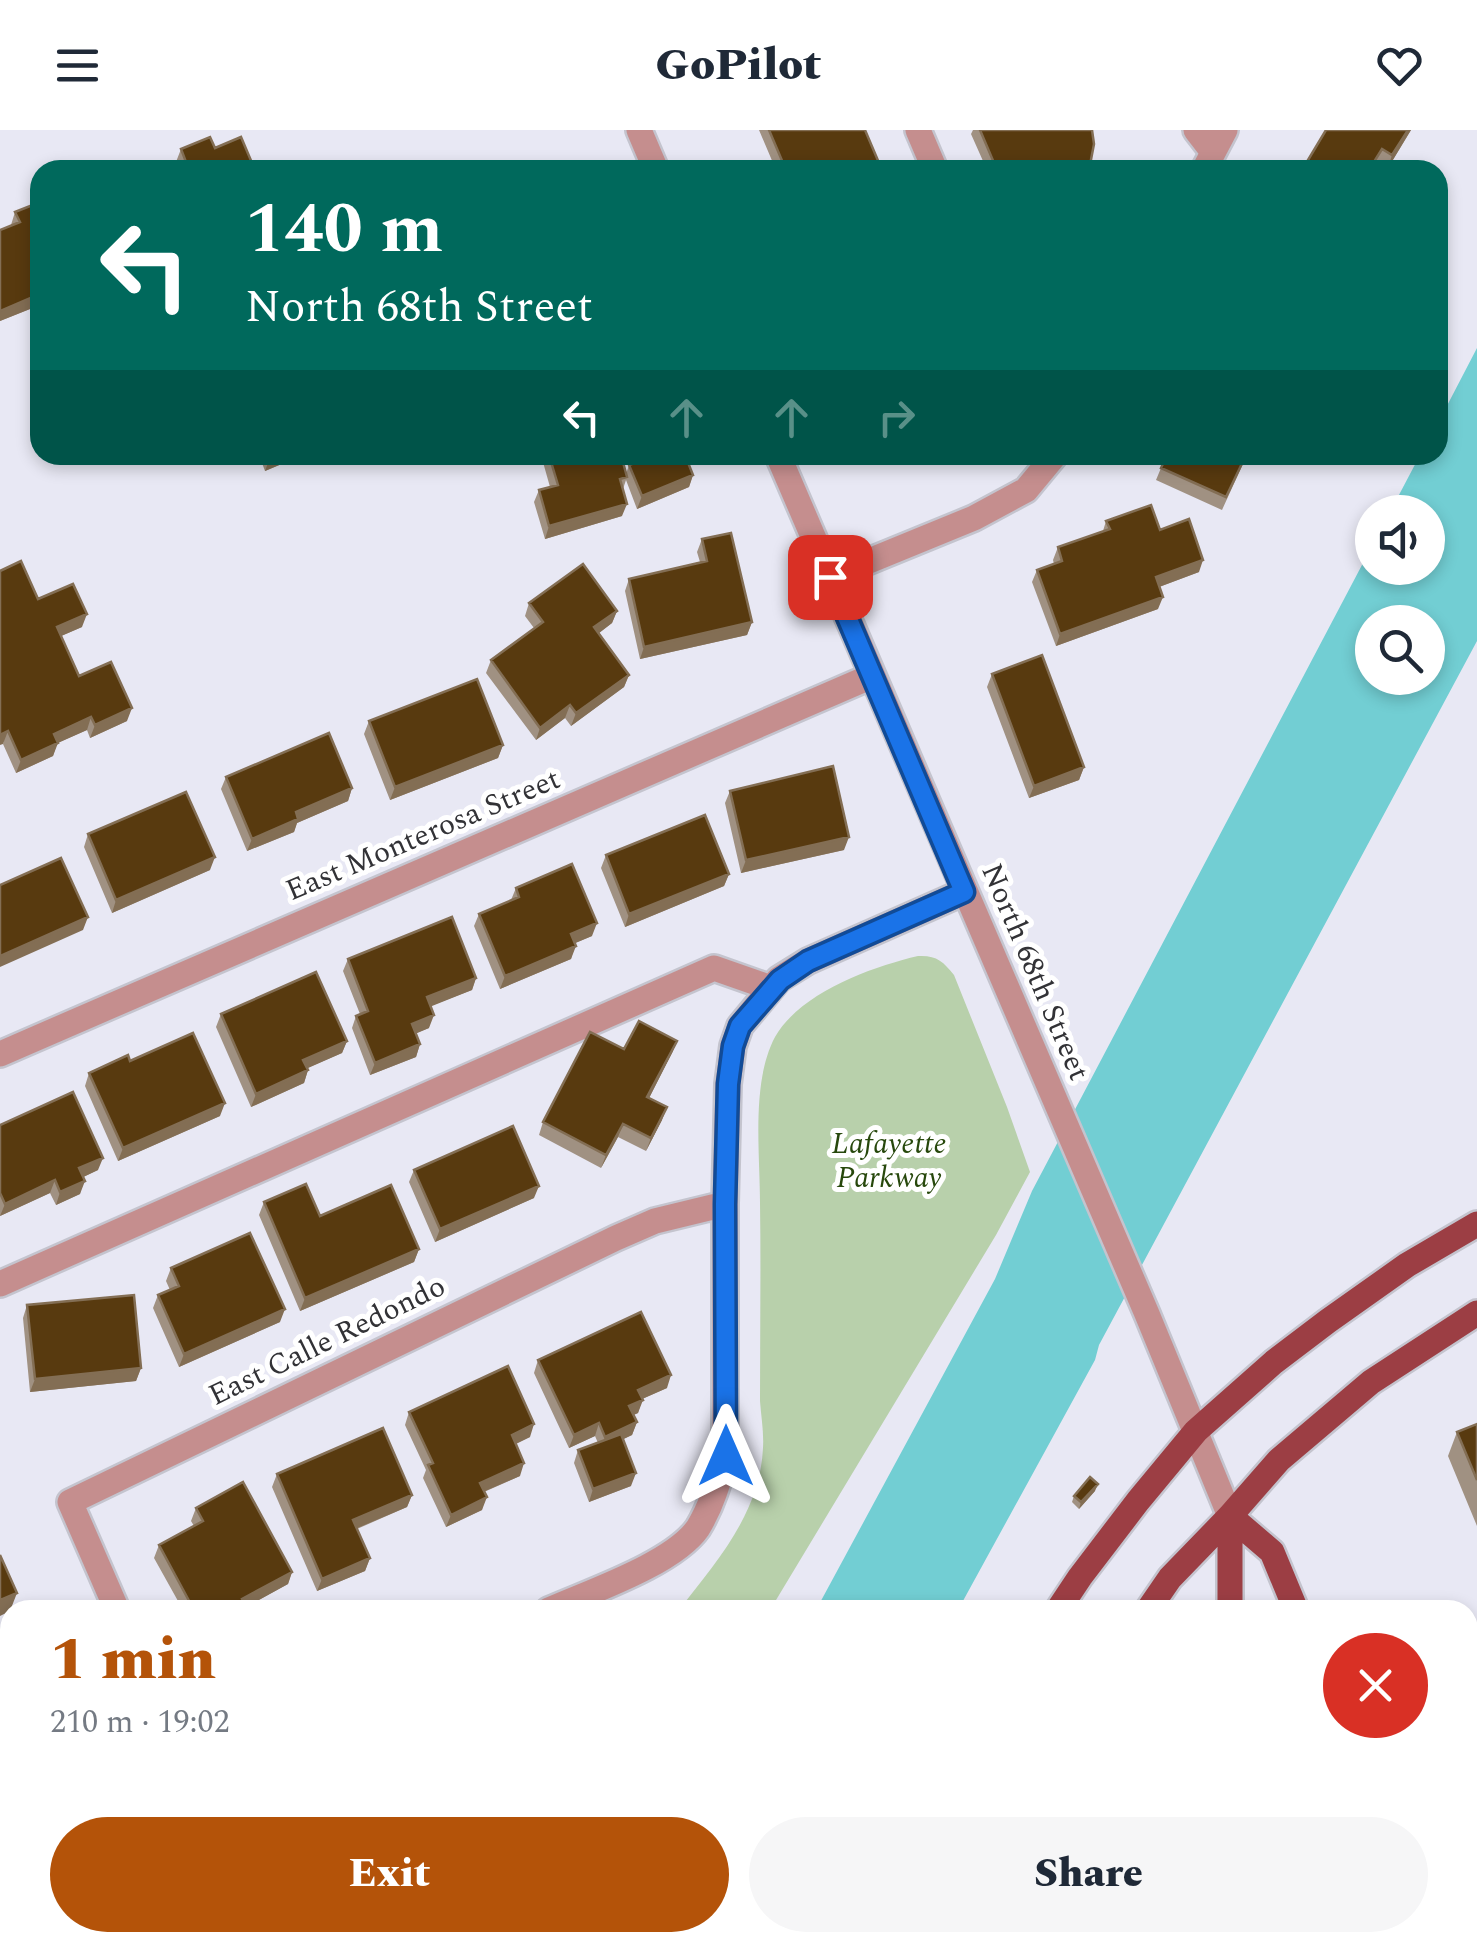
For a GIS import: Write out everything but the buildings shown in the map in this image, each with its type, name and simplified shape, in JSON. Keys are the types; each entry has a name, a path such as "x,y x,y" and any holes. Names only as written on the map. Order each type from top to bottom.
{"main road":[{"path":"1065,1600 1138,1500 1196,1432 1274,1362 1328,1321 1408,1265 1477,1224"},
{"path":"1155,1600 1170,1578 1279,1460 1371,1382 1477,1313"},
{"name":"North 68th Street","path":"1230,1516 1230,1600"},
{"name":"North 68th Street","path":"1230,1516 1272,1552 1292,1600"}],"street":[{"path":"640,130 652,160"},
{"path":"918,130 930,160"},
{"path":"1196,130 1214,151"},
{"name":"North 68th Street","path":"782,465 1230,1516"},
{"path":"830,577 974,518 1026,490 1047,465"},
{"name":"East Monterosa Street","path":"0,1054 872,676"},
{"path":"571,1600 674,1550 696,1530 716,1494 726,1456 728,1084 740,1026 780,980 808,961 964,892"},
{"path":"0,1284 714,968 772,988"},
{"name":"East Calle Redondo","path":"113,1600 70,1502 616,1238 656,1221 725,1204"}],"green space":[{"name":"Lafayette Parkway","path":"918,956 930,957 954,975 1030,1172 776,1600 687,1600 734,1535 760,1472 763,1442 758,1118 767,1055 786,1021 801,1007 838,984"}],"water":[{"path":"1477,348 1477,641 963,1600 821,1600 995,1279 1032,1191 1355,578 1355,585 1445,585 1445,495 1399,495 1415,465 1448,465 1448,404"}],"route":[{"path":"726,1456 728,1084 740,1026 780,980 808,961 964,892 830,577"}]}
